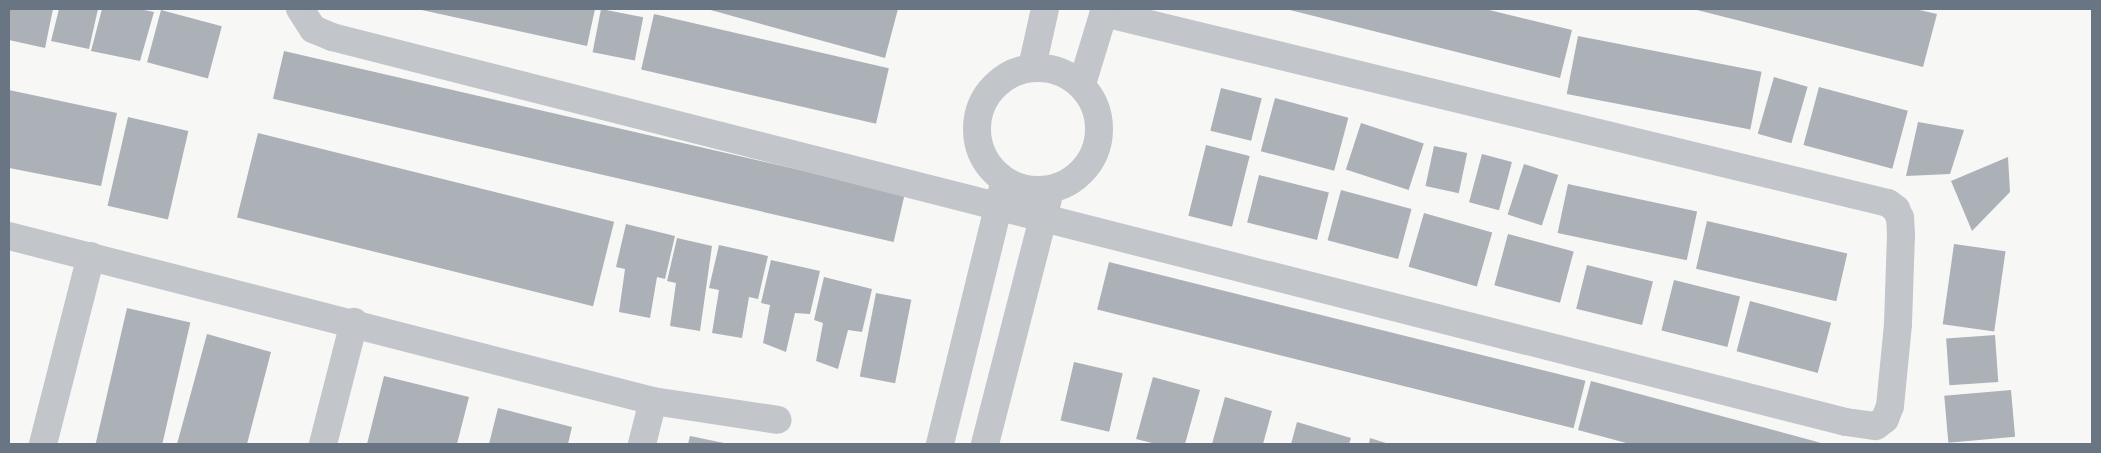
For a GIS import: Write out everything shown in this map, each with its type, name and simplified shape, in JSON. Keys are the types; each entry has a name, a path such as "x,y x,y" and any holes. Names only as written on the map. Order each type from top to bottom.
{"street":[{"path":"300,9 313,29 332,37 1001,194 1044,217 1846,422 1876,426 1885,419 1890,406 1898,324 1901,235 1900,218 1896,209 1888,203 1105,11 1082,84"},
{"path":"1032,67 1045,9"},
{"path":"940,444 1001,194 984,159 977,130 984,100 1004,78 1032,67 1059,70 1082,84 1098,113 1098,147 1080,175 1050,190 1026,190 1001,194"},
{"path":"985,444 1050,190"},
{"path":"9,236 354,322 653,401 778,420"},
{"path":"43,444 91,256"},
{"path":"323,444 354,322"},
{"path":"642,444 653,401"}],"building":[{"path":"9,9 53,9 45,48 9,40"},
{"path":"59,9 98,9 89,49 51,41"},
{"path":"102,9 139,9 154,12 140,61 91,51"},
{"path":"417,9 595,9 587,46"},
{"path":"601,9 643,17 635,60 593,52"},
{"path":"707,9 898,9 885,58"},
{"path":"1286,9 1485,9 1572,30 1560,78"},
{"path":"1693,9 1915,9 1937,14 1923,67"},
{"path":"161,10 222,26 208,78 147,62"},
{"path":"654,14 889,68 876,124 641,70"},
{"path":"1578,36 1762,72 1750,130 1567,94"},
{"path":"284,51 905,194 894,242 273,99"},
{"path":"1774,77 1808,87 1791,143 1758,134"},
{"path":"1819,87 1908,111 1892,169 1803,145"},
{"path":"1221,88 1262,98 1251,141 1210,131"},
{"path":"9,90 117,113 101,186 9,168"},
{"path":"1275,98 1348,118 1334,171 1261,151"},
{"path":"128,117 188,131 168,220 108,206"},
{"path":"1918,122 1964,130 1950,174 1906,176"},
{"path":"1361,123 1424,143 1409,190 1346,170"},
{"path":"258,133 614,222 593,306 237,217"},
{"path":"1206,145 1250,156 1232,227 1188,216"},
{"path":"1434,146 1467,153 1459,193 1425,186"},
{"path":"1482,154 1512,162 1499,210 1469,202"},
{"path":"2008,157 2010,192 1972,231 1951,181"},
{"path":"1524,164 1558,175 1542,226 1508,214"},
{"path":"1259,175 1329,192 1317,240 1247,223"},
{"path":"1568,184 1697,211 1687,260 1558,233"},
{"path":"1341,190 1412,209 1398,259 1328,240"},
{"path":"1424,213 1492,233 1477,286 1409,267"},
{"path":"1707,221 1847,253 1836,301 1696,269"},
{"path":"626,224 675,236 665,279 657,277 650,318 619,312 625,269 616,267"},
{"path":"1508,234 1574,252 1560,303 1494,285"},
{"path":"677,238 712,246 700,331 670,326 676,283 667,281"},
{"path":"1954,244 2005,251 1994,331 1943,324"},
{"path":"719,245 768,256 758,299 749,297 742,338 712,333 719,290 709,288"},
{"path":"771,260 820,271 810,314 795,313 786,352 763,343 770,305 761,303"},
{"path":"1109,262 1585,381 1574,428 1097,310"},
{"path":"1587,265 1653,281 1642,325 1576,309"},
{"path":"824,277 872,289 862,332 848,330 838,369 816,361 823,323 814,320"},
{"path":"1674,280 1740,296 1727,347 1661,330"},
{"path":"876,293 911,300 895,383 860,376"},
{"path":"1750,301 1831,323 1818,373 1737,351"},
{"path":"127,308 190,323 162,444 96,443"},
{"path":"207,334 271,352 247,444 177,444"},
{"path":"1995,335 1998,382 1949,385 1946,338"},
{"path":"1074,362 1123,373 1109,432 1061,420"},
{"path":"384,376 469,397 457,444 367,444"},
{"path":"1153,377 1200,390 1185,444 1156,444 1136,439"},
{"path":"1591,381 1824,444 1630,444 1578,430"},
{"path":"2011,390 2015,437 1948,443 1944,396"},
{"path":"1225,397 1272,411 1263,444 1212,444"},
{"path":"498,408 572,427 568,444 489,444"},
{"path":"1297,422 1351,438 1349,444 1291,444"},
{"path":"690,436 724,443 724,444 688,444"},
{"path":"1370,438 1389,444 1369,444"}]}
